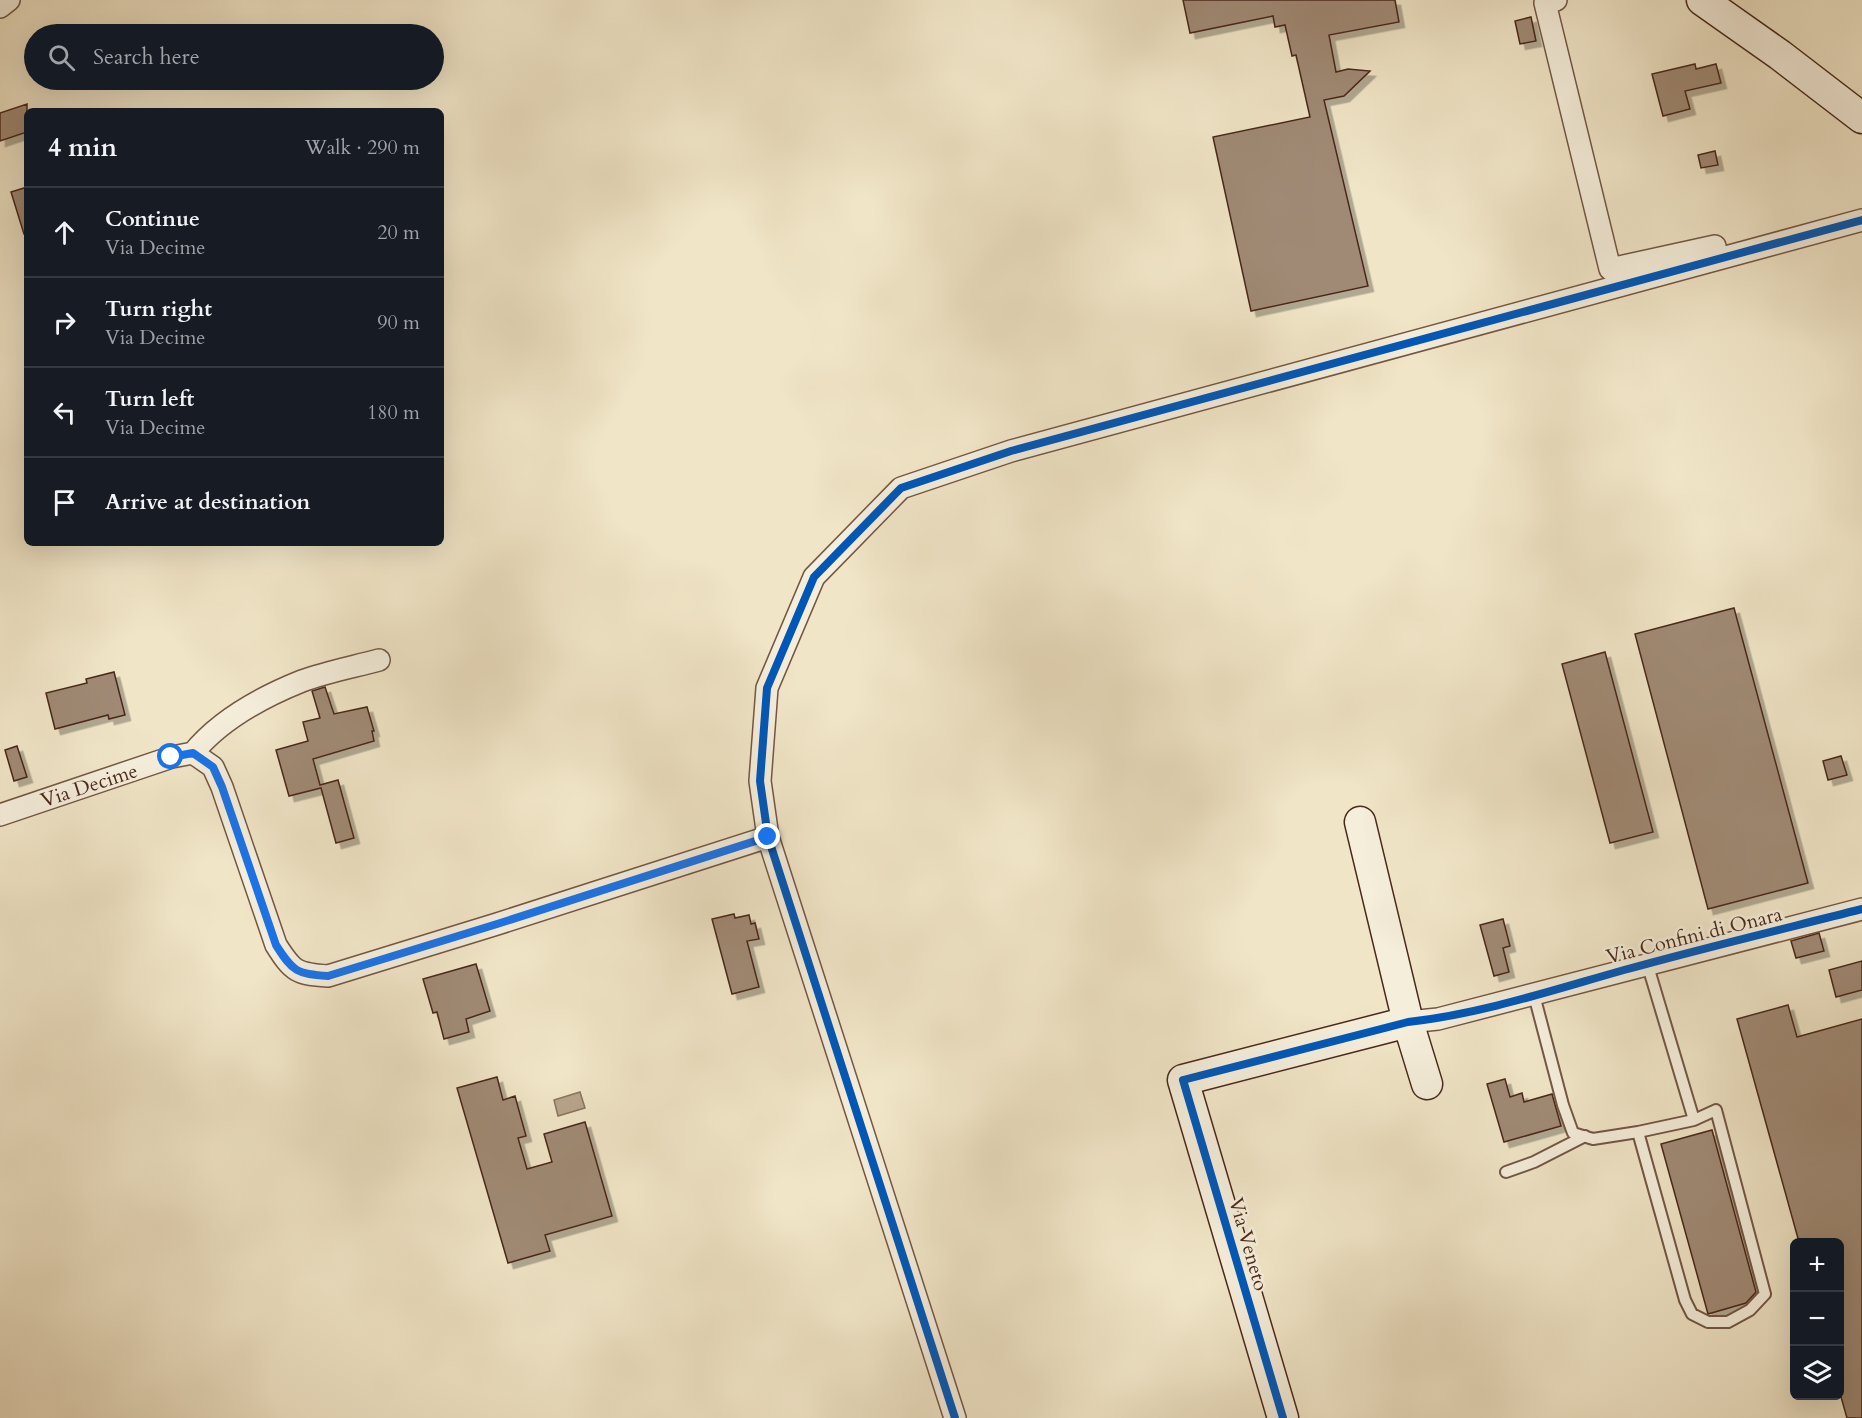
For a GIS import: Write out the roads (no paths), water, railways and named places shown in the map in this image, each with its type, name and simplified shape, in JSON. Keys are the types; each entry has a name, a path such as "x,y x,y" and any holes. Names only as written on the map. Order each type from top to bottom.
{"street":[{"path":"0,7 9,0"},
{"path":"1556,0 1545,3 1610,269 1722,244"},
{"path":"1702,0 1780,55 1862,118"},
{"path":"955,1418 768,837 760,781 767,688 814,577 901,488 1011,451 1862,220"},
{"path":"379,660 303,681 257,702 207,736 193,753 213,767 222,787 276,945 289,965 304,974 328,976 768,837"},
{"name":"Via Decime","path":"0,815 171,757 193,753"},
{"path":"1360,822 1408,1022 1427,1084"},
{"name":"Via Confini di Onara","path":"1408,1022 1438,1019 1862,909"},
{"name":"Via Veneto","path":"1283,1418 1183,1080 1408,1022"}],"lane":[{"path":"1647,963 1694,1120"},
{"path":"1534,995 1563,1105 1573,1133 1593,1139 1638,1132 1694,1120 1716,1110 1765,1294 1750,1310 1728,1322 1708,1322 1692,1314 1685,1300 1638,1132"},
{"path":"1506,1172 1534,1162 1585,1136"}]}
